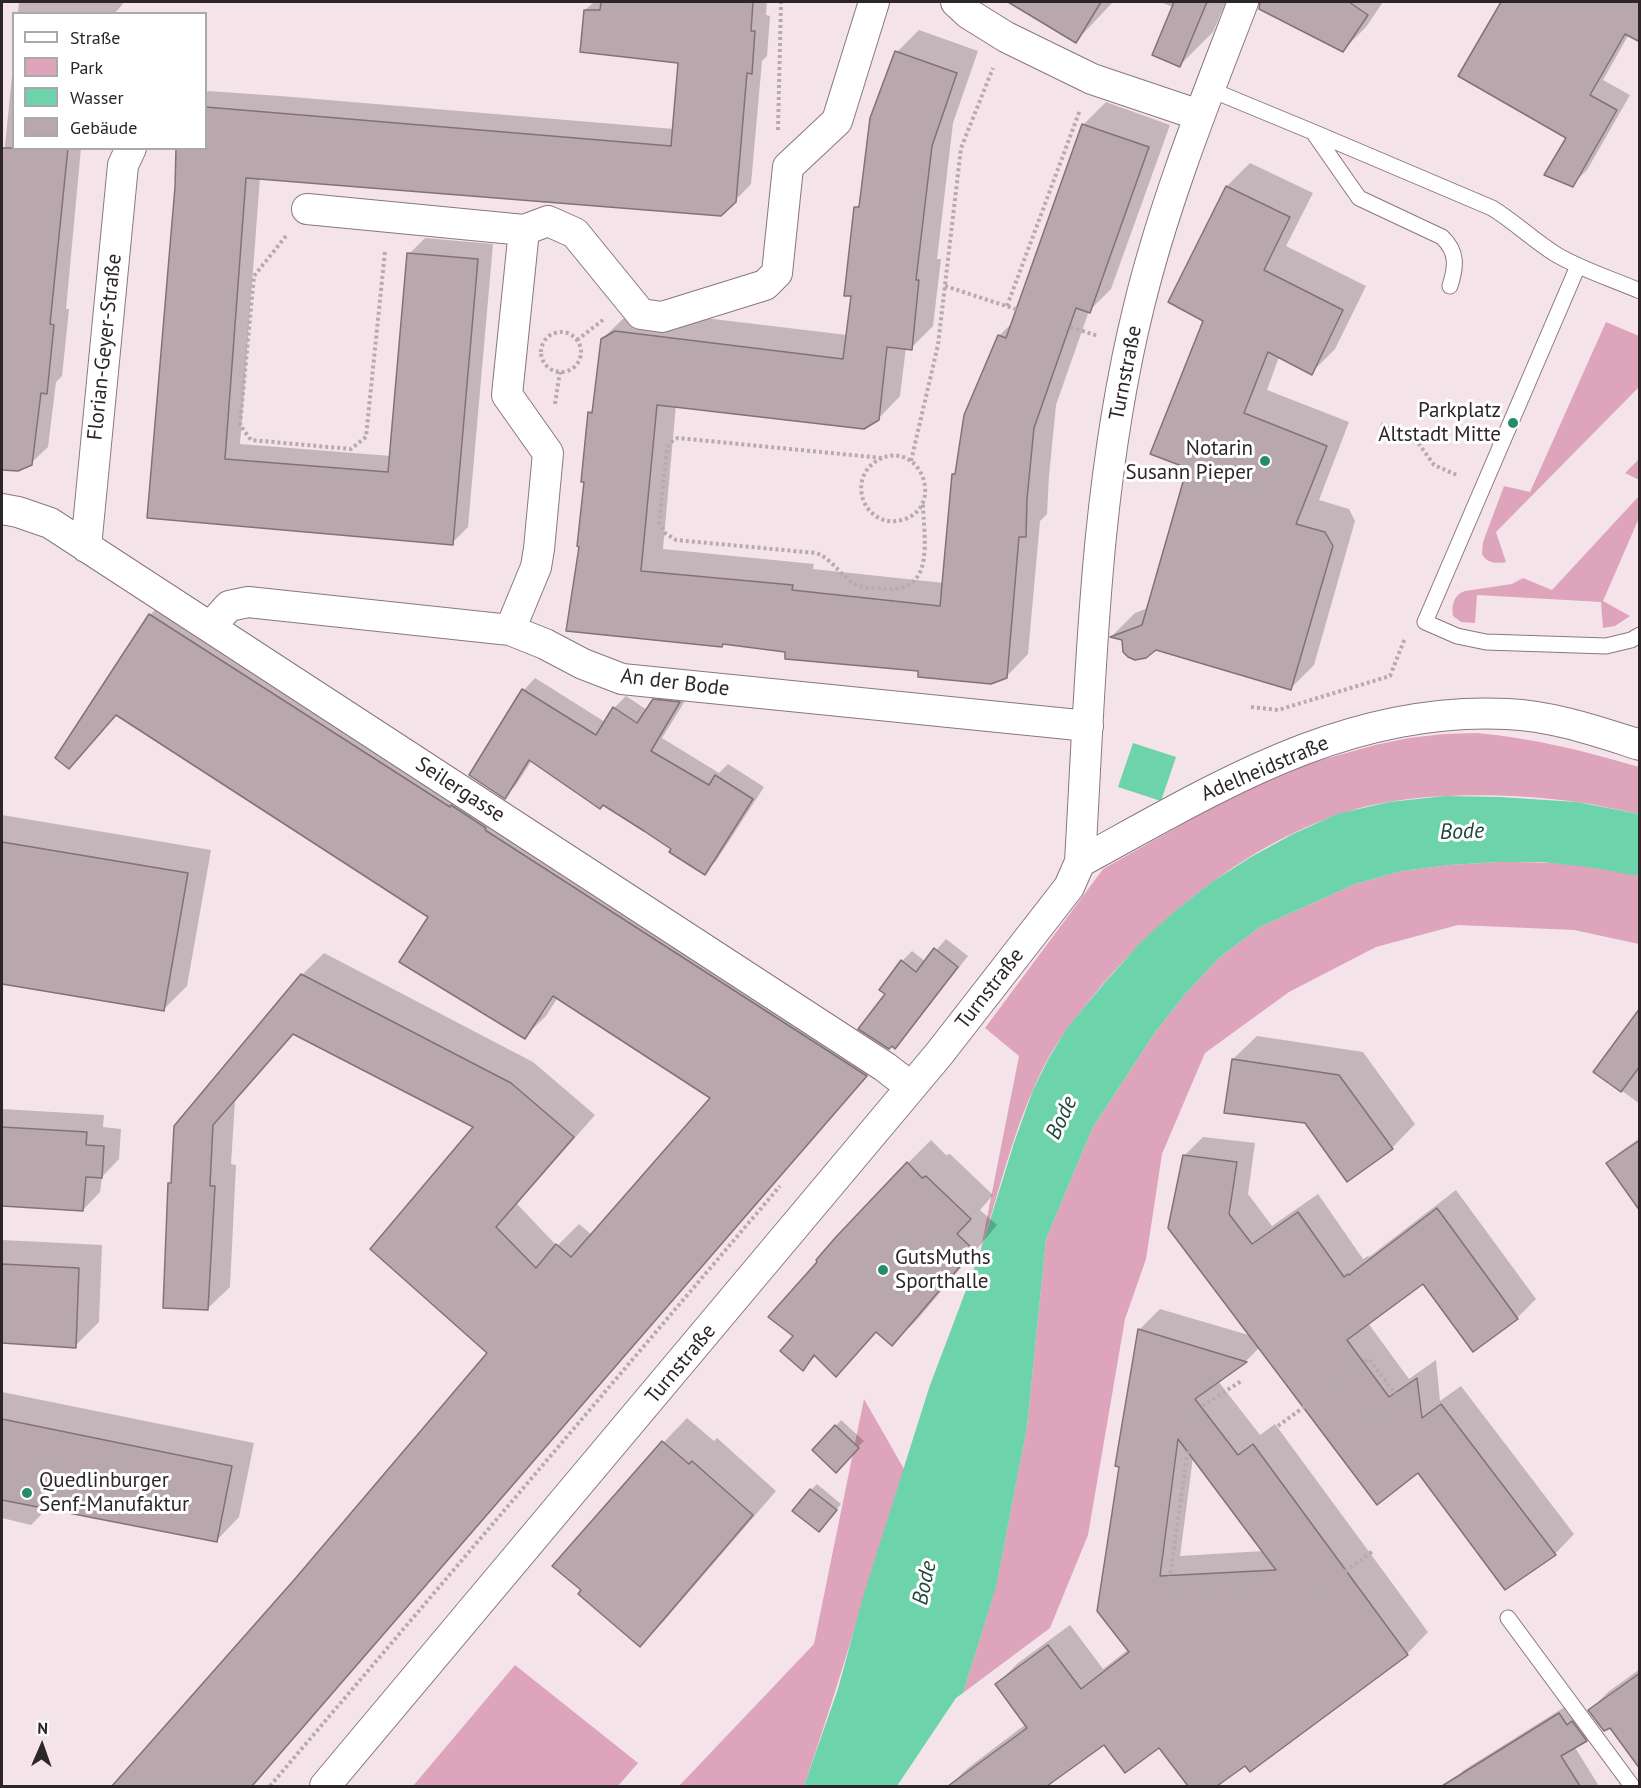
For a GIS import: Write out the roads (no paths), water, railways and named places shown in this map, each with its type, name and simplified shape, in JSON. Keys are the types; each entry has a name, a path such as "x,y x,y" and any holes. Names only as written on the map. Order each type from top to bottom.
{"street":[{"path":"307,209 524,230 548,221 575,233 641,315 662,317 765,285 777,273 788,167 837,121 874,2"},
{"path":"956,2 969,14 1006,37 1092,79 1204,102"},
{"name":"Turnstraße","path":"325,1786 729,1306 910,1087 1069,887 1080,862 1096,576 1115,430 1130,346 1148,271 1204,102 1243,2"},
{"name":"Florian-Geyer-Straße","path":"86,547 123,165 130,150"},
{"path":"510,630 536,567 548,453 507,396 524,230"},
{"name":"Seilergasse","path":"2,510 18,512 50,523 885,1067 910,1087"},
{"name":"An der Bode","path":"210,627 229,606 248,602 510,630 545,644 583,664 622,679 1088,726"},
{"name":"Adelheidstraße","path":"1080,862 1216,788 1299,749 1401,720 1435,716 1508,714 1544,718 1579,726 1640,745"}],"lane":[{"path":"1204,102 1313,132 1492,208 1550,250 1578,266 1640,291"},
{"path":"1313,132 1359,198 1437,233 1447,241 1456,260 1450,286"},
{"path":"1578,266 1425,622 1457,636 1486,642 1606,646 1631,640 1640,635"},
{"path":"1508,1618 1632,1786"}],"water":[{"path":"1133,743 1176,757 1161,801 1118,787"},
{"name":"Bode","path":"1445,796 1577,802 1639,814 1639,876 1541,862 1449,865 1402,871 1355,884 1260,927 1220,957 1187,992 1156,1031 1093,1127 1046,1239 1027,1427 996,1587 963,1693 956,1698 897,1786 804,1786 838,1689 863,1597 929,1388 980,1253 1014,1143 1033,1090 1067,1028 1140,943 1212,882 1251,857 1337,814 1389,802"}],"place":[{"name":"Parkplatz Altstadt Mitte","path":"1513,423"},
{"name":"Notarin Susann Pieper","path":"1265,461"},
{"name":"GutsMuths Sporthalle","path":"883,1270"},
{"name":"Quedlinburger Senf-Manufaktur","path":"27,1493"}]}
